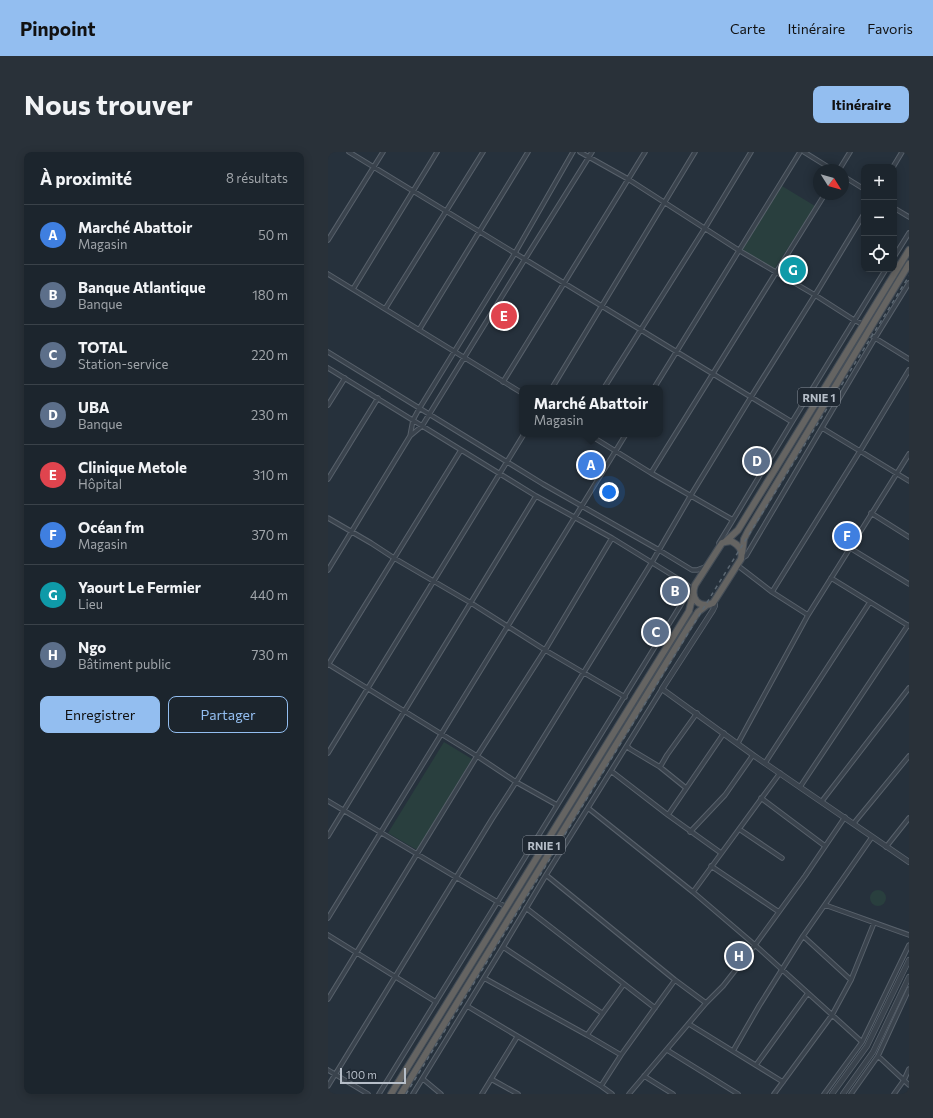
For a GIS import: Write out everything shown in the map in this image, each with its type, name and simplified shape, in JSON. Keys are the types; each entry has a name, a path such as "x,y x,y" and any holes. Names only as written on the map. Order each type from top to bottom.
{"highway":[{"name":"RNIE 1","path":"391,1094 689,611 693,592 706,566 722,543 738,530 909,250"},
{"name":"RNIE 1","path":"401,1094 695,616 707,605 712,604 715,601 738,565 742,556 744,539 748,531 909,264"},
{"path":"725,542 732,541 739,546 742,556"},
{"path":"693,592 698,602 707,605"}],"street":[{"path":"349,152 792,422"},
{"path":"328,240 382,152"},
{"path":"353,289 437,152"},
{"path":"385,309 483,152"},
{"path":"419,330 528,152"},
{"path":"410,436 413,420 515,253 574,152"},
{"path":"580,152 628,179 776,273 815,295 854,320 864,324"},
{"path":"328,570 410,436 422,426 429,415 592,152"},
{"path":"503,382 645,152"},
{"path":"554,385 696,152"},
{"path":"606,385 705,228 750,152"},
{"path":"656,385 800,152"},
{"path":"804,152 823,164"},
{"path":"843,164 850,152"},
{"path":"895,164 902,152"},
{"path":"849,180 861,187"},
{"path":"651,473 821,200"},
{"path":"897,210 909,217"},
{"path":"328,1086 652,562 691,495 861,219"},
{"path":"897,252 909,233"},
{"path":"718,549 723,536 884,272"},
{"path":"328,274 519,391"},
{"path":"742,556 746,556 909,283"},
{"path":"867,333 909,359"},
{"path":"328,352 506,462 692,570 697,570 706,566"},
{"path":"328,368 536,496 652,562 686,583 693,592 685,598 378,1094"},
{"path":"772,592 909,370"},
{"path":"328,405 345,378"},
{"path":"328,479 378,398"},
{"path":"822,428 909,481"},
{"path":"328,753 522,437"},
{"path":"593,437 651,473 733,520"},
{"path":"328,918 624,437"},
{"path":"461,450 328,664 477,756 516,782 557,805"},
{"path":"738,743 808,615 909,454"},
{"path":"328,836 536,496"},
{"path":"871,514 909,537"},
{"path":"328,518 471,603 545,650 625,696"},
{"path":"328,999 477,756 545,650 612,538"},
{"path":"850,548 909,584"},
{"path":"738,565 772,592 808,615"},
{"path":"800,787 908,626 831,578"},
{"path":"413,1094 546,875 713,610 715,601"},
{"path":"765,763 870,602"},
{"path":"822,801 909,688"},
{"path":"662,689 753,755 909,862"},
{"path":"660,767 697,714"},
{"path":"668,815 724,733"},
{"path":"627,746 660,767 686,788"},
{"path":"690,832 725,795 753,755"},
{"path":"854,823 909,756"},
{"path":"611,771 690,832 721,853"},
{"path":"693,892 780,773"},
{"path":"762,798 825,846"},
{"path":"328,801 506,907"},
{"path":"588,808 693,892 755,945 862,1042"},
{"path":"629,1094 690,1024 706,1003 724,986 779,912 845,817"},
{"path":"886,847 909,818"},
{"path":"739,829 782,858"},
{"path":"733,1051 803,936 872,837"},
{"path":"711,866 779,912"},
{"path":"546,875 706,1003"},
{"path":"825,906 909,935"},
{"path":"526,908 655,1008"},
{"path":"512,912 521,916"},
{"path":"774,1094 832,1015 851,980 874,923"},
{"path":"328,935 436,1002"},
{"path":"803,936 851,980"},
{"path":"824,1094 862,1042 909,945"},
{"path":"503,947 602,1013"},
{"path":"832,1094 868,1046 909,960"},
{"path":"843,1094 873,1052 909,977"},
{"path":"484,978 622,1055"},
{"path":"601,1086 676,980"},
{"path":"587,1035 624,984"},
{"path":"851,1094 878,1056 909,989"},
{"path":"756,1065 808,993"},
{"path":"467,1006 612,1094"},
{"path":"690,1024 783,1082"},
{"path":"482,1094 517,1037"},
{"path":"667,1050 738,1094"},
{"path":"878,1056 909,1085"},
{"path":"894,1094 904,1080 909,1069"},
{"path":"328,1070 368,1094"},
{"path":"644,1076 673,1094"},
{"path":"423,1079 441,1094"},
{"path":"491,1079 518,1094"},
{"path":"849,1086 854,1090"}],"green space":[{"path":"782,186 815,206 773,271 740,250"},
{"path":"444,742 472,759 417,850 388,833"},
{"path":"875,890 881,890 886,895 884,904 881,906 875,906 870,901 870,895"}],"railway":[{"path":"406,1094 909,276"}],"place":[{"name":"Yaourt Le Fermier","path":"793,270"},
{"name":"Clinique Metole","path":"504,316"},
{"name":"UBA","path":"757,461"},
{"name":"Marché Abattoir","path":"591,465"},
{"name":"Océan fm","path":"847,536"},
{"name":"Banque Atlantique","path":"675,591"},
{"name":"TOTAL","path":"656,632"},
{"name":"Ngo","path":"739,956"}]}
